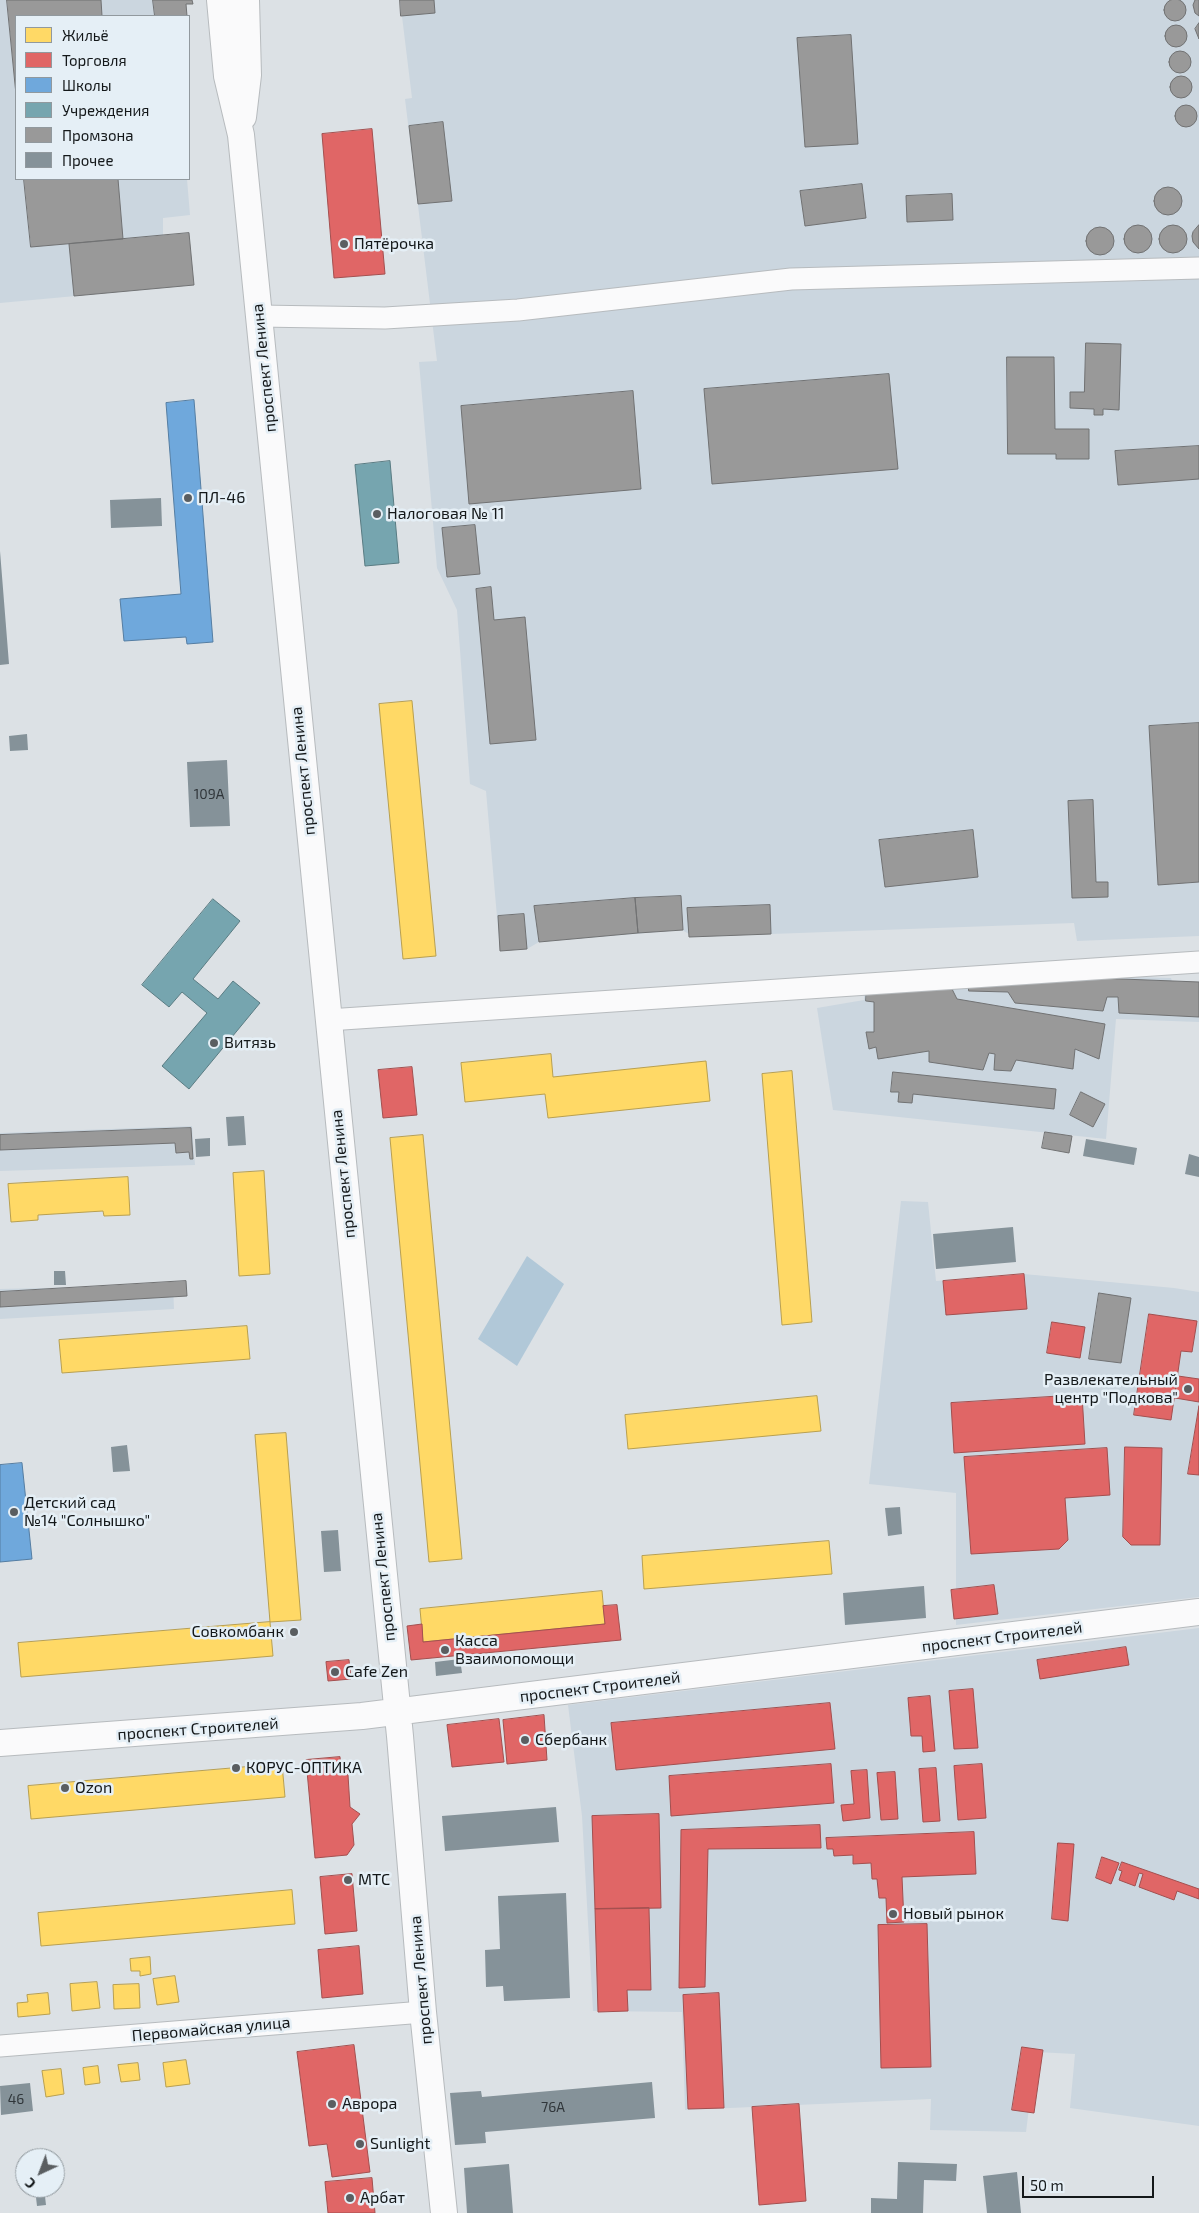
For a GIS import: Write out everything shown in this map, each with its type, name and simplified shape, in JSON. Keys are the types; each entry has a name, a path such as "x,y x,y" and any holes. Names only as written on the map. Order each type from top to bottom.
{"street":[{"name":"проспект Ленина","path":"220,0 227,76 241,135 444,2213"},
{"name":"проспект Ленина","path":"241,135 248,75 246,0"},
{"path":"258,316 385,318 518,310 791,279 1199,268"},
{"path":"328,1020 1199,962"},
{"name":"проспект Строителей","path":"0,1743 291,1722 396,1712 1199,1612"},
{"name":"Первомайская улица","path":"0,2046 423,2012"}],"shaded area":[{"path":"0,0 192,0 193,4 186,4 187,15 15,15 15,180 187,180 190,215 163,218 163,235 189,233 194,285 0,303"},
{"path":"400,0 1199,0 1199,936 1077,941 1074,923 689,937 689,934 682,930 539,942 527,949 500,951 486,791 470,784 457,610 437,568 419,362 437,361 405,99 412,98"},
{"path":"1017,974 1171,978 1177,998 1199,997 1199,1022 1116,1019 1106,1139 833,1110 817,1008 864,1000 865,979"},
{"path":"192,1126 195,1165 0,1171 0,1133"},
{"path":"901,1201 928,1202 936,1281 1024,1274 1199,1292 1199,1597 956,1625 956,1493 869,1484"},
{"path":"527,1256 564,1284 517,1366 478,1339"},
{"path":"173,1285 174,1309 0,1319 0,1289"},
{"name":"Новый рынок","path":"1199,1628 1199,2126 1070,2108 1075,2054 1036,2052 1026,2132 930,2130 931,2099 685,2110 682,2012 593,2011 582,1816 568,1705"}],"building: Жильё":[{"path":"412,701 436,956 403,959 379,704"},
{"path":"551,1054 553,1077 706,1061 710,1101 548,1118 545,1094 465,1102 461,1063"},
{"path":"792,1071 812,1322 782,1325 762,1074"},
{"path":"423,1135 462,1559 429,1562 390,1138"},
{"path":"264,1171 270,1274 239,1276 233,1173"},
{"path":"128,1177 130,1215 104,1216 103,1211 38,1215 38,1220 11,1222 8,1184"},
{"path":"247,1326 250,1359 62,1373 59,1340"},
{"path":"817,1396 821,1431 628,1449 625,1415"},
{"path":"286,1433 301,1620 270,1622 255,1435"},
{"path":"829,1541 832,1574 644,1589 642,1556"},
{"path":"602,1591 605,1624 423,1642 420,1609"},
{"path":"270,1622 273,1656 21,1677 18,1643"},
{"path":"282,1764 285,1797 31,1819 28,1786"},
{"path":"292,1890 295,1924 41,1946 38,1913"},
{"path":"150,1957 151,1974 140,1976 140,1971 131,1971 130,1959"},
{"path":"175,1976 179,2002 157,2005 153,1979"},
{"path":"97,1982 100,2008 72,2011 70,1984"},
{"path":"139,1984 140,2008 114,2009 113,1985"},
{"path":"48,1993 50,2014 18,2017 17,2003 28,2002 27,1995"},
{"path":"186,2060 190,2084 166,2087 163,2063"},
{"path":"138,2063 140,2080 121,2082 118,2065"},
{"path":"98,2066 100,2083 85,2085 83,2068"},
{"path":"61,2069 64,2094 46,2097 42,2071"}],"building: Торговля":[{"path":"372,129 385,274 334,278 322,134"},
{"path":"412,1067 417,1115 383,1118 378,1070"},
{"path":"1024,1274 1027,1309 946,1315 943,1281"},
{"path":"1149,1314 1197,1321 1192,1352 1181,1351 1171,1420 1134,1415"},
{"path":"1052,1322 1085,1327 1080,1358 1047,1353"},
{"name":"Развлекательный центр \"Подкова\"","path":"1178,1376 1199,1379 1199,1402 1175,1398"},
{"path":"1082,1395 1085,1444 954,1453 951,1403"},
{"name":"Развлекательный центр \"Подкова\"","path":"1199,1406 1199,1475 1188,1474"},
{"path":"1125,1447 1162,1448 1160,1545 1131,1545 1123,1537"},
{"path":"1107,1448 1110,1495 1065,1498 1068,1540 1059,1549 971,1554 964,1457"},
{"path":"994,1585 998,1614 954,1619 951,1590"},
{"path":"617,1605 621,1640 411,1660 407,1626 422,1624 423,1642 605,1624 603,1606"},
{"path":"1126,1647 1129,1665 1040,1679 1037,1660"},
{"path":"349,1660 351,1679 328,1681 326,1662"},
{"path":"973,1689 978,1748 954,1749 949,1691"},
{"path":"930,1696 935,1751 923,1752 922,1736 911,1736 908,1698"},
{"path":"830,1703 835,1749 616,1770 611,1723"},
{"name":"Сбербанк","path":"544,1715 547,1760 507,1764 503,1720"},
{"path":"499,1719 504,1762 452,1767 447,1725"},
{"path":"340,1757 341,1769 348,1775 350,1807 360,1814 352,1824 354,1845 347,1855 315,1858 306,1760"},
{"path":"831,1764 834,1803 671,1816 669,1776"},
{"path":"982,1764 986,1818 958,1820 954,1766"},
{"path":"936,1768 940,1821 923,1822 919,1769"},
{"path":"867,1770 870,1818 843,1821 841,1805 854,1804 851,1771"},
{"path":"895,1772 898,1819 881,1820 877,1773"},
{"path":"659,1814 661,1908 595,1909 592,1816"},
{"path":"820,1825 821,1848 708,1849 705,1987 679,1988 681,1830"},
{"path":"974,1832 976,1874 902,1877 904,1922 887,1923 886,1898 879,1898 877,1879 872,1879 871,1863 853,1864 853,1855 834,1856 833,1849 827,1849 826,1838"},
{"path":"1058,1843 1074,1844 1068,1921 1052,1919"},
{"path":"1102,1857 1119,1863 1111,1884 1096,1878"},
{"path":"1122,1862 1199,1889 1199,1899 1177,1891 1174,1900 1139,1887 1143,1874 1139,1873 1135,1886 1119,1880 1122,1871 1119,1870"},
{"path":"352,1874 357,1931 325,1934 320,1877"},
{"path":"649,1908 651,1990 627,1990 628,2011 598,2012 595,1909"},
{"path":"927,1924 931,2067 881,2068 878,1925"},
{"path":"359,1946 363,1994 322,1998 318,1950"},
{"path":"719,1993 724,2108 688,2109 683,1995"},
{"name":"Аврора","path":"354,2045 370,2172 332,2177 327,2144 309,2146 297,2052"},
{"path":"1022,2047 1043,2050 1034,2113 1012,2110"},
{"path":"799,2104 806,2201 759,2205 752,2107"},
{"name":"Арбат","path":"372,2178 375,2213 328,2213 325,2182"}],"building: Школы":[{"name":"ПЛ-46","path":"194,400 213,642 187,644 186,637 124,641 120,599 181,594 166,403"},
{"name":"Детский сад №14 \"Солнышко\"","path":"22,1463 32,1559 0,1562 0,1465"}],"building: Учреждения":[{"name":"Налоговая № 11","path":"390,461 399,563 365,566 355,465"},
{"path":"213,899 240,921 193,979 218,999 233,981 260,1003 189,1089 162,1066 207,1013 182,992 169,1007 142,985"}],"building: Промзона":[{"path":"1175,-1 1183,2 1186,10 1183,18 1175,21 1167,18 1164,10 1167,2"},
{"path":"7,0 101,0 102,15 15,15 15,84"},
{"path":"153,0 192,0 193,4 186,4 187,15 155,15"},
{"path":"400,0 434,0 435,13 401,16"},
{"path":"1195,0 1199,0 1199,16 1195,13 1193,5"},
{"path":"1199,23 1199,39 1195,29"},
{"path":"1176,25 1184,28 1187,36 1184,44 1176,47 1168,44 1165,36 1168,28"},
{"path":"851,35 858,144 805,147 797,38"},
{"path":"1180,51 1188,54 1191,62 1188,70 1180,73 1172,70 1169,62 1172,54"},
{"path":"1181,76 1189,79 1192,87 1189,95 1181,98 1173,95 1170,87 1173,79"},
{"path":"1186,105 1194,108 1197,116 1194,124 1186,127 1178,124 1175,116 1178,108"},
{"path":"443,122 452,201 418,204 409,126"},
{"path":"24,180 118,180 123,239 31,247"},
{"path":"862,184 866,218 805,226 800,191"},
{"path":"1168,187 1178,191 1182,201 1178,211 1168,215 1158,211 1154,201 1158,191"},
{"path":"952,194 953,220 907,222 906,196"},
{"path":"1138,225 1148,229 1152,239 1148,249 1138,253 1128,249 1124,239 1128,229"},
{"path":"1173,225 1183,229 1187,239 1183,249 1173,253 1163,249 1159,239 1163,229"},
{"path":"1199,225 1199,249 1193,242 1192,236"},
{"path":"1100,227 1110,231 1114,241 1110,251 1100,255 1090,251 1086,241 1090,231"},
{"path":"189,233 194,285 74,296 69,244"},
{"path":"1086,343 1121,344 1119,410 1103,409 1103,415 1094,415 1094,409 1070,408 1070,392 1084,392"},
{"path":"1007,357 1054,357 1055,429 1089,429 1089,459 1056,459 1056,454 1008,454"},
{"path":"889,374 898,469 712,484 704,389"},
{"path":"633,391 641,489 469,504 461,406"},
{"path":"1199,446 1199,479 1118,485 1115,451"},
{"path":"475,525 480,574 447,577 442,528"},
{"path":"491,587 494,620 525,617 536,740 490,744 476,589"},
{"path":"1199,723 1199,882 1158,885 1149,726"},
{"path":"1093,800 1096,882 1108,882 1108,897 1072,898 1068,801"},
{"path":"973,830 978,877 885,887 879,840"},
{"path":"681,896 683,930 638,933 635,898"},
{"path":"635,898 638,933 539,942 534,906"},
{"path":"770,905 771,934 689,937 687,908"},
{"path":"524,914 527,949 500,951 498,916"},
{"path":"968,973 1199,982 1199,1017 1119,1013 1118,997 1107,997 1103,1011 1015,1003 1008,992 969,991"},
{"path":"867,985 952,989 957,999 1105,1024 1099,1059 1075,1049 1073,1069 1016,1060 1011,1071 994,1070 995,1054 989,1053 983,1070 929,1062 929,1051 878,1059 876,1047 869,1049 866,1032 874,1032 874,1002 866,1001"},
{"path":"893,1072 1056,1089 1054,1109 913,1094 912,1103 898,1102 899,1092 891,1092"},
{"path":"1081,1092 1105,1104 1093,1127 1070,1115"},
{"path":"191,1128 193,1159 190,1159 189,1152 176,1153 175,1143 0,1150 0,1135"},
{"path":"1045,1132 1072,1136 1069,1153 1042,1148"},
{"path":"186,1281 187,1296 0,1307 0,1292"},
{"path":"1099,1293 1131,1298 1121,1363 1089,1359"}],"building: Прочее":[{"path":"161,498 162,526 111,528 110,500"},
{"path":"0,551 9,664 0,665"},
{"path":"27,734 28,750 10,751 9,736"},
{"path":"227,760 230,826 190,827 187,762"},
{"path":"244,1116 246,1145 228,1146 226,1117"},
{"path":"210,1138 210,1156 196,1157 195,1139"},
{"path":"1086,1139 1137,1148 1134,1165 1083,1156"},
{"path":"1189,1154 1199,1157 1199,1177 1185,1174"},
{"path":"1013,1227 1016,1262 936,1269 933,1234"},
{"path":"54,1271 65,1271 66,1285 54,1285"},
{"path":"127,1445 130,1471 113,1472 111,1447"},
{"path":"900,1507 902,1534 888,1536 885,1508"},
{"path":"338,1530 341,1571 324,1572 321,1531"},
{"path":"924,1586 926,1618 845,1625 843,1593"},
{"path":"460,1659 462,1673 436,1676 435,1662"},
{"path":"556,1807 559,1842 445,1851 442,1816"},
{"path":"566,1893 570,1998 504,2001 503,1986 486,1987 485,1950 500,1949 498,1896"},
{"path":"652,2082 655,2118 485,2132 486,2143 455,2145 450,2093 481,2091 482,2097"},
{"path":"30,2083 33,2111 1,2115 0,2086"},
{"path":"898,2162 957,2164 956,2181 924,2180 923,2213 871,2213 871,2198 897,2199"},
{"path":"509,2164 513,2213 467,2213 464,2168"},
{"path":"1017,2172 1021,2213 987,2213 983,2176"},
{"path":"36,2198 45,2198 46,2205 37,2206"}],"place":[{"name":"Пятёрочка","path":"344,244"},
{"name":"ПЛ-46","path":"188,498"},
{"name":"Налоговая № 11","path":"377,514"},
{"name":"Витязь","path":"214,1043"},
{"name":"Развлекательный центр \"Подкова\"","path":"1188,1389"},
{"name":"Детский сад №14 \"Солнышко\"","path":"14,1512"},
{"name":"Совкомбанк","path":"294,1632"},
{"name":"Касса Взаимопомощи","path":"445,1650"},
{"name":"Cafe Zen","path":"335,1672"},
{"name":"Сбербанк","path":"525,1740"},
{"name":"КОРУС-ОПТИКА","path":"236,1768"},
{"name":"Ozon","path":"65,1788"},
{"name":"МТС","path":"348,1880"},
{"name":"Новый рынок","path":"893,1914"},
{"name":"Аврора","path":"332,2104"},
{"name":"Sunlight","path":"360,2144"},
{"name":"Арбат","path":"350,2198"}]}
